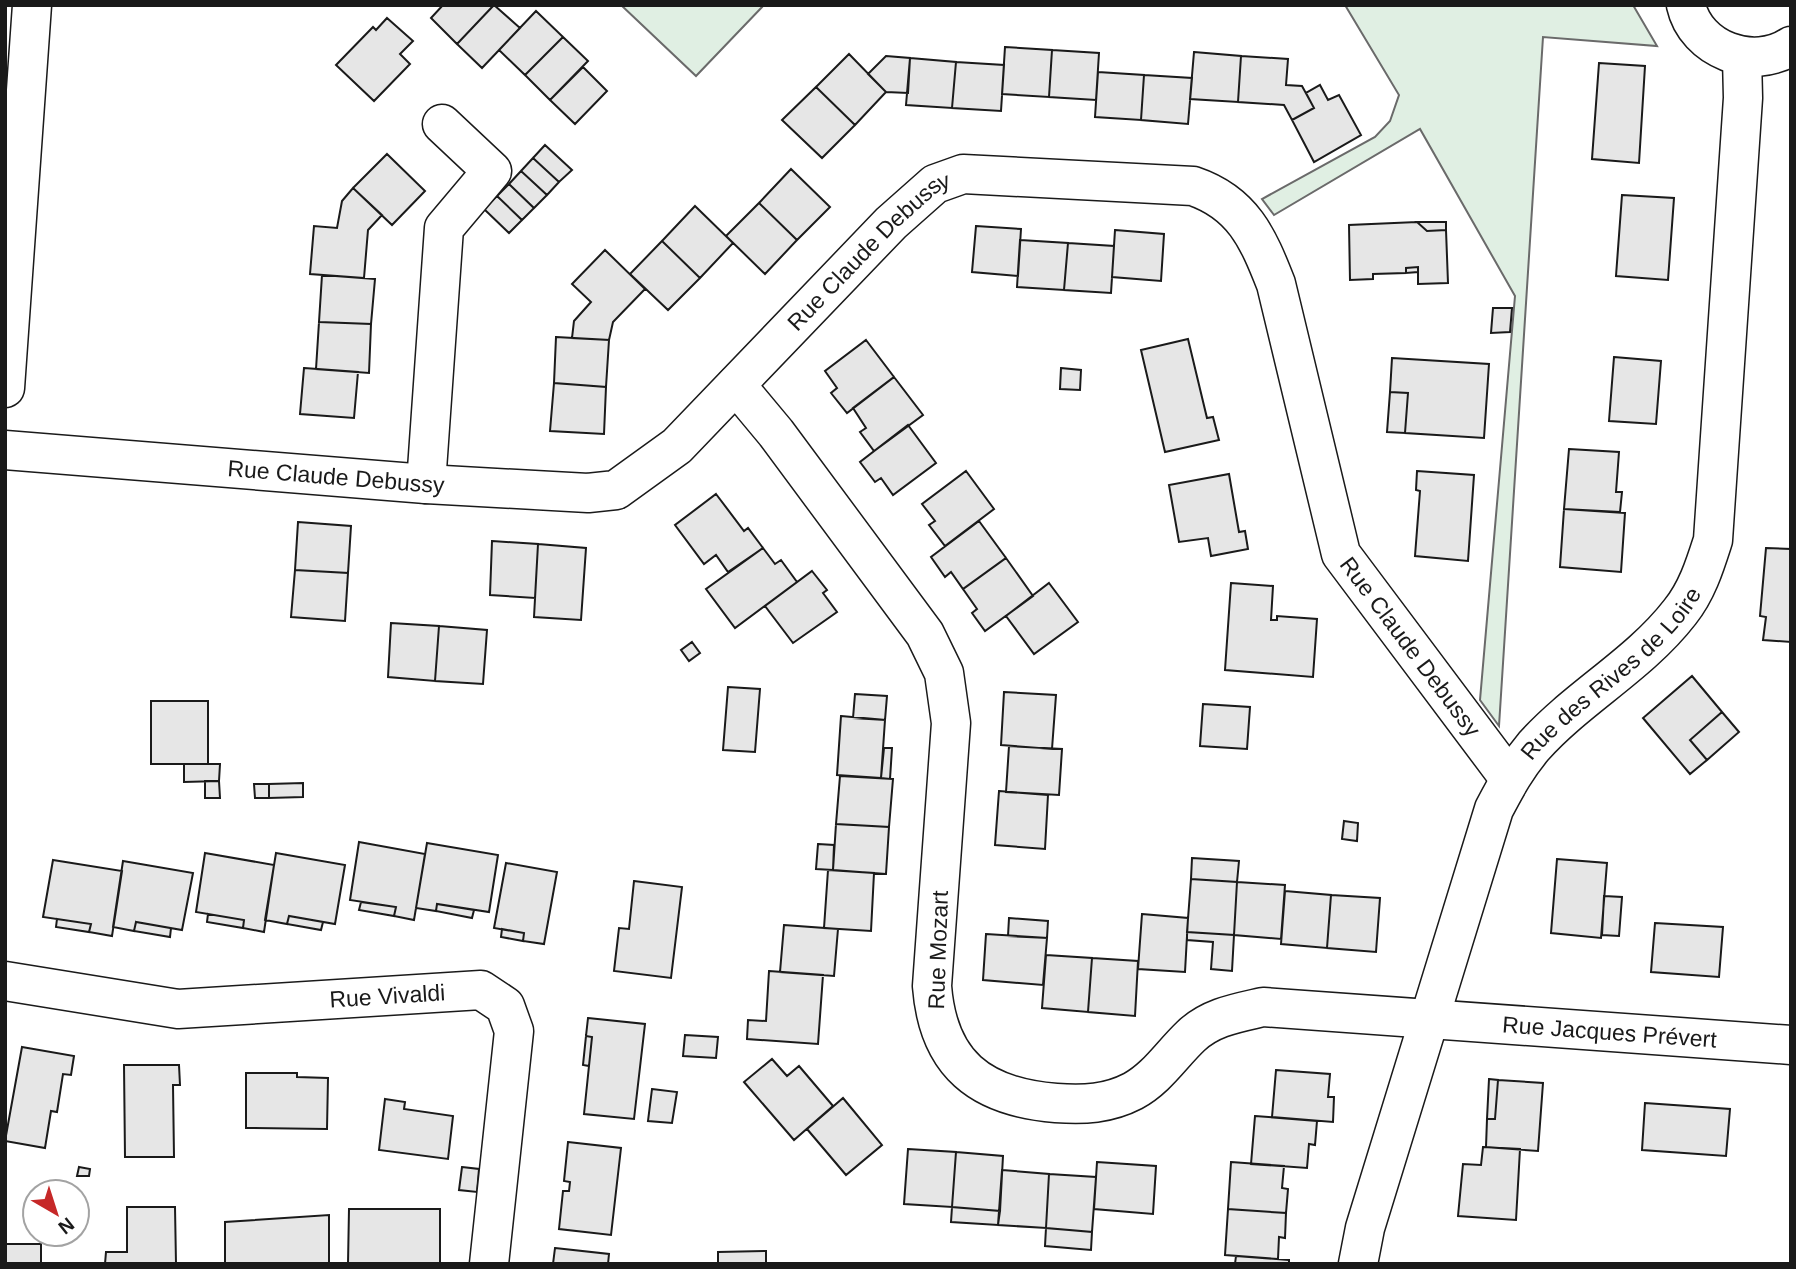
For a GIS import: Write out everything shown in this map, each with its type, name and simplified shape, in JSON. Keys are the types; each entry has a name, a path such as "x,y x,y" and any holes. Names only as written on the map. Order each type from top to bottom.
{"street":[{"path":"5,388 32,5"},
{"path":"1686,5 1701,35 1720,49 1742,57 1765,56 1791,46"},
{"name":"Rue des Rives de Loire","path":"1358,1264 1365,1228 1494,809 1509,778 1536,745 1649,645 1681,611 1701,578 1713,540 1743,98 1742,57"},
{"path":"426,484 444,228 492,170 442,124"},
{"name":"Rue Claude Debussy","path":"5,450 426,484 588,492 617,489 677,446 891,223 936,184 963,174 1194,186 1217,194 1242,216 1263,250 1276,284 1341,554 1509,778"},
{"name":"Rue Mozart","path":"736,386 776,433 925,634 944,673 951,723 932,986 934,1016 942,1039 962,1068 982,1084 1025,1101 1104,1103 1150,1081 1192,1035 1219,1017 1263,1007 1429,1020"},
{"name":"Rue Vivaldi","path":"5,981 178,1009 481,990 505,1006 514,1031 489,1264"},
{"name":"Rue Jacques Prévert","path":"1429,1020 1791,1045"}],"green space":[{"path":"621,5 764,5 696,76"},
{"path":"1345,5 1633,5 1657,46 1543,37 1499,726 1480,700 1515,296 1420,129 1274,215 1262,199 1375,137 1390,121 1399,95"}],"building":[{"path":"443,5 494,5 457,44 431,18"},
{"path":"494,5 520,28 482,68 457,44"},
{"path":"536,11 563,37 525,75 499,50"},
{"path":"387,18 413,41 400,54 410,64 374,101 336,65 373,27 376,30"},
{"path":"563,37 588,61 550,100 525,75"},
{"path":"1005,47 1052,50 1049,97 1002,94"},
{"path":"1052,50 1099,53 1096,100 1049,97"},
{"path":"1194,52 1241,56 1238,102 1190,99"},
{"path":"849,54 886,92 855,125 816,87"},
{"path":"886,56 910,58 908,93 886,92 868,74"},
{"path":"1241,56 1288,59 1286,85 1302,86 1314,108 1292,120 1284,105 1238,102"},
{"path":"910,58 956,62 952,108 906,105"},
{"path":"956,62 1004,65 1001,111 952,108"},
{"path":"1599,63 1645,66 1639,163 1592,159"},
{"path":"583,67 607,91 575,124 550,100"},
{"path":"1098,72 1144,75 1141,120 1095,117"},
{"path":"1144,75 1192,78 1188,124 1141,120"},
{"path":"1320,85 1328,100 1339,95 1361,135 1314,162 1292,120 1314,108 1306,93"},
{"path":"816,87 855,125 822,158 782,120"},
{"path":"545,145 572,170 559,182 533,158"},
{"path":"387,154 425,191 392,225 353,188"},
{"path":"533,158 559,182 547,195 521,171"},
{"path":"791,169 830,207 797,240 759,203"},
{"path":"521,171 547,195 534,208 509,184"},
{"path":"509,184 534,208 522,220 497,196"},
{"path":"353,188 382,215 368,230 364,278 310,274 314,226 337,228 342,201"},
{"path":"1622,195 1674,198 1668,280 1616,276"},
{"path":"497,196 522,220 509,233 484,209"},
{"path":"759,203 797,240 765,274 726,236"},
{"path":"695,206 733,243 700,278 662,241"},
{"path":"1417,222 1427,231 1446,230 1448,283 1418,284 1418,267 1406,268 1406,273 1373,274 1373,279 1350,280 1349,225"},
{"path":"1417,222 1446,222 1446,230 1427,231"},
{"path":"976,226 1021,229 1018,276 972,272"},
{"path":"1115,230 1164,234 1161,281 1112,277"},
{"path":"1020,240 1068,243 1064,290 1017,287"},
{"path":"662,241 700,278 668,310 630,274"},
{"path":"1068,243 1114,246 1111,293 1064,290"},
{"path":"605,250 645,289 613,322 609,340 572,338 574,321 591,302 572,284"},
{"path":"1418,267 1418,272 1406,273 1406,268"},
{"path":"322,275 375,279 371,324 319,322"},
{"path":"1493,308 1512,308 1510,332 1491,333"},
{"path":"319,322 371,324 369,373 316,369"},
{"path":"556,337 609,340 606,387 554,383"},
{"path":"1188,339 1207,418 1213,417 1219,440 1165,452 1141,350"},
{"path":"866,340 894,377 847,413 831,393 837,388 825,371"},
{"path":"1614,357 1661,361 1656,424 1609,421"},
{"path":"1392,358 1489,364 1484,438 1405,433 1408,393 1390,392"},
{"path":"304,368 358,372 354,418 300,414"},
{"path":"1061,368 1081,370 1080,390 1060,389"},
{"path":"894,377 923,415 874,451 860,432 866,428 853,408"},
{"path":"554,383 606,387 604,434 550,431"},
{"path":"1390,392 1408,393 1405,433 1387,432"},
{"path":"908,425 936,463 893,495 881,478 875,482 860,462"},
{"path":"1569,449 1619,452 1616,492 1622,492 1620,512 1564,509"},
{"path":"966,471 994,509 945,546 929,525 935,521 922,504"},
{"path":"1417,471 1474,475 1468,561 1415,556 1420,491 1416,490"},
{"path":"1229,474 1239,532 1245,531 1248,549 1211,556 1208,538 1179,542 1169,485"},
{"path":"716,494 744,531 748,528 763,548 728,572 716,555 704,564 675,525"},
{"path":"1564,509 1625,513 1621,572 1560,567"},
{"path":"979,521 1006,558 963,589 951,572 945,577 931,557"},
{"path":"298,522 351,526 348,573 295,570"},
{"path":"492,541 538,544 535,598 490,595"},
{"path":"538,544 586,548 581,620 534,617"},
{"path":"763,548 775,564 781,560 797,582 735,628 706,589"},
{"path":"1766,548 1791,549 1791,642 1763,640 1766,617 1760,616"},
{"path":"1006,558 1033,596 985,631 972,613 977,609 963,589"},
{"path":"295,570 348,573 345,621 291,617"},
{"path":"812,571 827,590 823,593 837,612 793,643 765,606"},
{"path":"1049,583 1078,622 1034,654 1006,616"},
{"path":"1231,583 1273,586 1271,620 1277,620 1277,616 1317,619 1313,677 1225,670"},
{"path":"391,623 439,626 435,681 388,677"},
{"path":"439,626 487,630 483,684 435,681"},
{"path":"692,642 700,653 689,661 681,650"},
{"path":"1692,676 1722,712 1690,740 1707,760 1690,774 1643,718"},
{"path":"728,687 760,689 755,752 723,750"},
{"path":"1004,692 1056,695 1052,749 1001,745"},
{"path":"855,694 887,696 885,720 853,718"},
{"path":"151,701 208,701 208,764 151,764"},
{"path":"1203,704 1250,707 1247,749 1200,746"},
{"path":"1722,712 1739,732 1707,760 1690,740"},
{"path":"841,716 885,720 881,778 837,775"},
{"path":"1009,746 1062,749 1059,795 1006,792"},
{"path":"884,748 892,748 890,779 881,778"},
{"path":"184,764 220,764 219,781 184,782"},
{"path":"840,776 893,779 889,827 836,824"},
{"path":"205,781 219,781 220,798 205,798"},
{"path":"303,783 303,797 269,798 269,784"},
{"path":"254,784 269,784 269,798 255,798"},
{"path":"999,791 1048,795 1045,849 995,845"},
{"path":"1344,821 1358,823 1357,841 1342,839"},
{"path":"836,824 889,827 886,874 833,870"},
{"path":"359,842 425,854 414,920 394,916 396,907 350,900"},
{"path":"427,843 498,855 489,912 437,904 436,911 416,908"},
{"path":"818,844 834,845 833,870 816,869"},
{"path":"205,853 274,865 264,932 243,928 244,920 196,912"},
{"path":"276,853 345,865 335,924 289,916 287,924 265,920"},
{"path":"1192,858 1239,861 1237,882 1191,879"},
{"path":"1557,859 1607,863 1601,938 1551,933"},
{"path":"53,860 122,871 112,936 89,932 91,924 43,917"},
{"path":"123,861 193,873 182,930 136,922 134,931 113,927"},
{"path":"506,863 557,872 544,944 523,941 524,933 494,928"},
{"path":"828,870 874,873 871,931 824,928"},
{"path":"1191,879 1237,882 1234,935 1187,932"},
{"path":"634,881 682,887 671,978 614,971 619,928 629,929"},
{"path":"1237,882 1285,885 1281,939 1234,935"},
{"path":"1285,891 1331,895 1327,948 1281,944"},
{"path":"1331,895 1380,898 1376,952 1327,948"},
{"path":"1604,896 1622,897 1619,936 1602,935"},
{"path":"361,902 396,907 394,916 359,910"},
{"path":"437,904 474,910 472,918 436,911"},
{"path":"208,914 244,920 243,928 207,922"},
{"path":"1142,914 1188,918 1185,972 1138,969"},
{"path":"289,916 323,922 321,930 287,924"},
{"path":"1009,918 1048,921 1047,938 1008,936"},
{"path":"57,919 91,924 89,932 56,927"},
{"path":"136,922 171,928 170,937 134,931"},
{"path":"1655,923 1723,927 1719,977 1651,972"},
{"path":"784,925 838,929 834,976 780,972"},
{"path":"502,929 524,933 523,941 501,937"},
{"path":"1187,932 1234,935 1232,971 1211,969 1213,942 1187,940"},
{"path":"986,934 1047,938 1043,985 983,980"},
{"path":"1046,955 1092,958 1088,1012 1042,1008"},
{"path":"1092,958 1138,961 1135,1016 1088,1012"},
{"path":"769,971 823,975 818,1044 747,1039 748,1020 766,1021"},
{"path":"588,1018 645,1024 634,1119 584,1114 592,1037 586,1036"},
{"path":"685,1035 718,1037 716,1058 683,1056"},
{"path":"586,1036 592,1037 589,1066 583,1065"},
{"path":"22,1047 74,1056 71,1075 63,1074 57,1112 51,1111 45,1148 5,1141"},
{"path":"772,1059 787,1076 799,1066 833,1106 794,1140 744,1082"},
{"path":"124,1065 179,1065 180,1085 173,1085 174,1157 125,1157"},
{"path":"1276,1070 1330,1074 1328,1097 1334,1097 1333,1122 1272,1117"},
{"path":"246,1073 297,1073 297,1077 328,1078 327,1129 246,1128"},
{"path":"1489,1079 1498,1080 1495,1119 1487,1119"},
{"path":"1498,1080 1543,1083 1538,1151 1486,1147 1487,1119 1495,1119"},
{"path":"652,1089 677,1092 672,1123 648,1121"},
{"path":"843,1098 882,1145 846,1175 807,1129"},
{"path":"385,1099 405,1102 404,1109 453,1116 448,1159 379,1150"},
{"path":"1645,1103 1730,1109 1726,1156 1642,1150"},
{"path":"1255,1116 1317,1121 1315,1145 1309,1144 1307,1168 1251,1164"},
{"path":"568,1142 621,1148 611,1235 559,1229 563,1191 569,1191 570,1182 564,1181"},
{"path":"1483,1147 1520,1149 1516,1220 1458,1216 1463,1164 1481,1165"},
{"path":"908,1149 956,1152 952,1207 904,1204"},
{"path":"956,1152 1003,1156 1000,1211 952,1207"},
{"path":"1097,1162 1156,1166 1153,1214 1094,1209"},
{"path":"1231,1162 1284,1166 1282,1188 1288,1189 1286,1213 1228,1209"},
{"path":"79,1167 90,1169 89,1176 77,1176"},
{"path":"462,1167 479,1169 477,1192 459,1190"},
{"path":"1002,1170 1049,1174 1046,1228 998,1225"},
{"path":"1049,1174 1096,1177 1092,1232 1046,1228"},
{"path":"127,1207 175,1207 176,1264 105,1264 106,1252 127,1252"},
{"path":"952,1207 1000,1211 998,1225 951,1222"},
{"path":"349,1209 440,1209 440,1264 348,1264"},
{"path":"1228,1209 1286,1213 1285,1238 1279,1237 1278,1259 1225,1255"},
{"path":"329,1215 329,1264 225,1264 225,1222"},
{"path":"1046,1228 1092,1232 1091,1250 1045,1246"},
{"path":"5,1244 21,1244 21,1248 41,1248 41,1264 5,1264"},
{"path":"555,1248 609,1254 608,1264 553,1264"},
{"path":"766,1251 766,1264 718,1264 718,1252"},
{"path":"1236,1256 1289,1260 1289,1264 1235,1264"}]}
